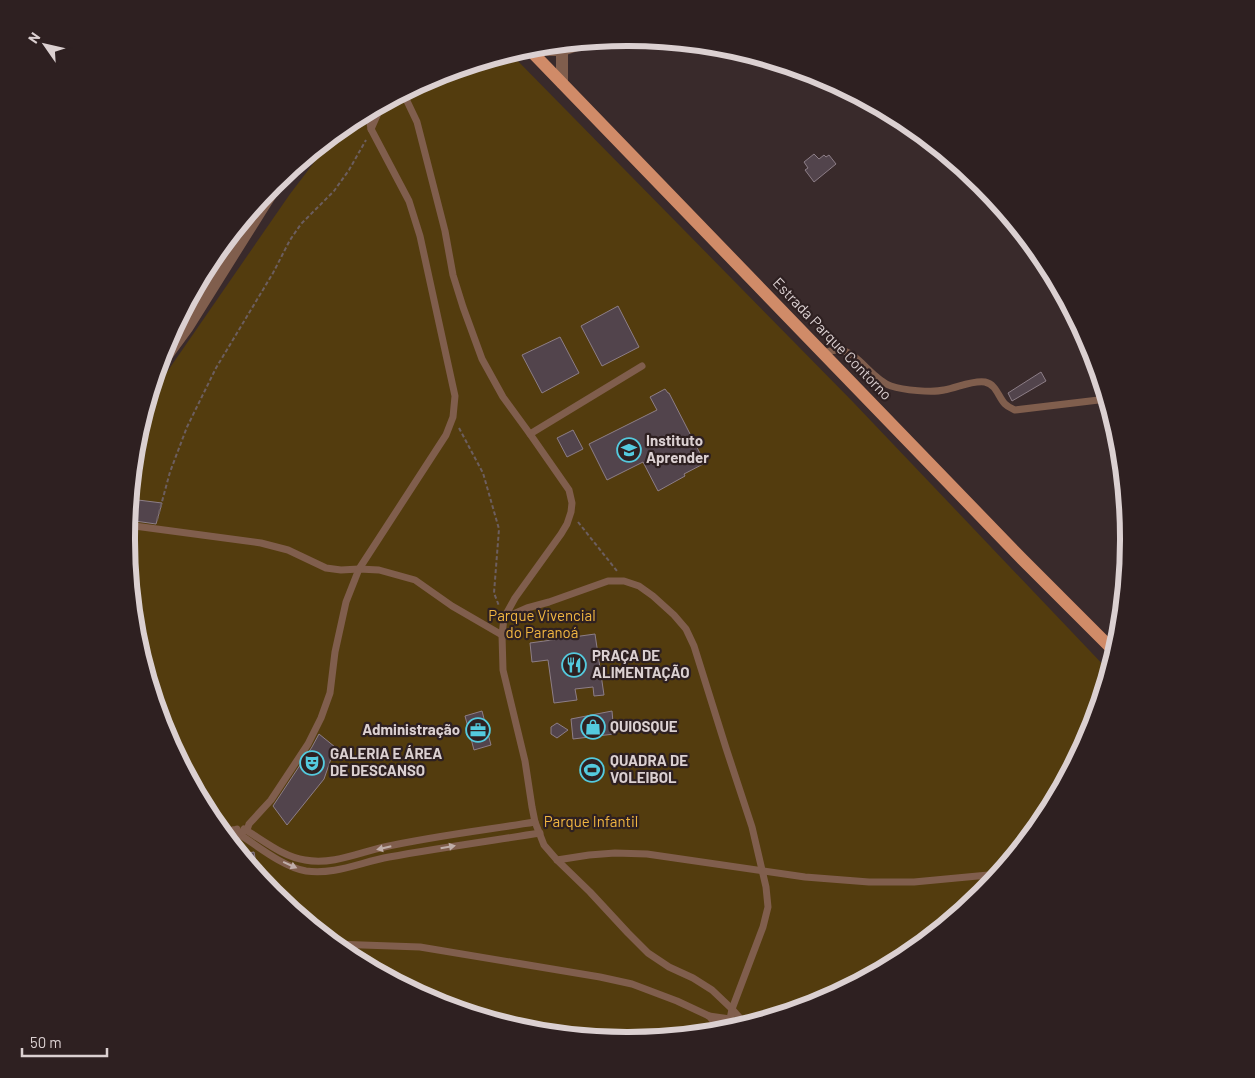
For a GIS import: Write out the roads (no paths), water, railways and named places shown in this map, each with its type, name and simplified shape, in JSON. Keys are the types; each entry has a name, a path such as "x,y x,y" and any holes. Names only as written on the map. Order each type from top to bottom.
{"main road":[{"name":"Estrada Parque Contorno","path":"535,55 1022,559 1108,645"}],"street":[{"path":"562,50 562,82"},
{"path":"173,347 258,213"},
{"path":"242,241 243,232"}],"lane":[{"path":"406,99 417,122 445,231 454,275 463,307 482,359 502,397 569,490 572,503 567,524 515,598 504,618 502,635 503,670 525,761 535,822 544,845 628,934 648,953 669,967 693,978 712,990 740,1018"},
{"path":"371,129 378,114"},
{"path":"233,834 242,829 271,800 308,744 321,718 330,693 335,652 346,602 359,569 432,458 446,435 453,418 455,396 420,236 409,201 371,129 369,119"},
{"path":"823,353 839,350 850,354 864,364 878,379 890,386 914,390 942,391 975,382 987,382 996,388 1004,404 1015,410 1100,400"},
{"path":"530,434 642,366"},
{"path":"135,526 261,543 288,550 326,568 379,570 415,580 452,606 502,635"},
{"path":"348,944 420,947 600,977 632,984 656,992 709,1016 730,1019 763,927 768,907 766,887 752,827 694,646 686,629 653,596 639,586 624,581 608,581 527,608 504,618"},
{"path":"269,848 292,857 324,862 346,858 383,847 535,822"},
{"path":"232,832 242,829"},
{"path":"242,829 293,867 306,871 326,872 386,858 540,833"},
{"path":"557,860 598,854 647,854 805,877 869,882 914,882 987,875"},
{"path":"709,1016 716,1024"}],"place":[{"name":"Instituto Aprender","path":"629,450"},
{"name":"PRAÇA DE ALIMENTAÇÃO","path":"574,665"},
{"name":"QUIOSQUE","path":"593,727"},
{"name":"Administração","path":"478,730"},
{"name":"GALERIA E ÁREA DE DESCANSO","path":"312,763"},
{"name":"QUADRA DE VOLEIBOL","path":"592,770"}],"park label":[{"name":"Parque Vivencial do Paranoá","path":"542,624"},
{"name":"Parque Infantil","path":"591,822"}]}
